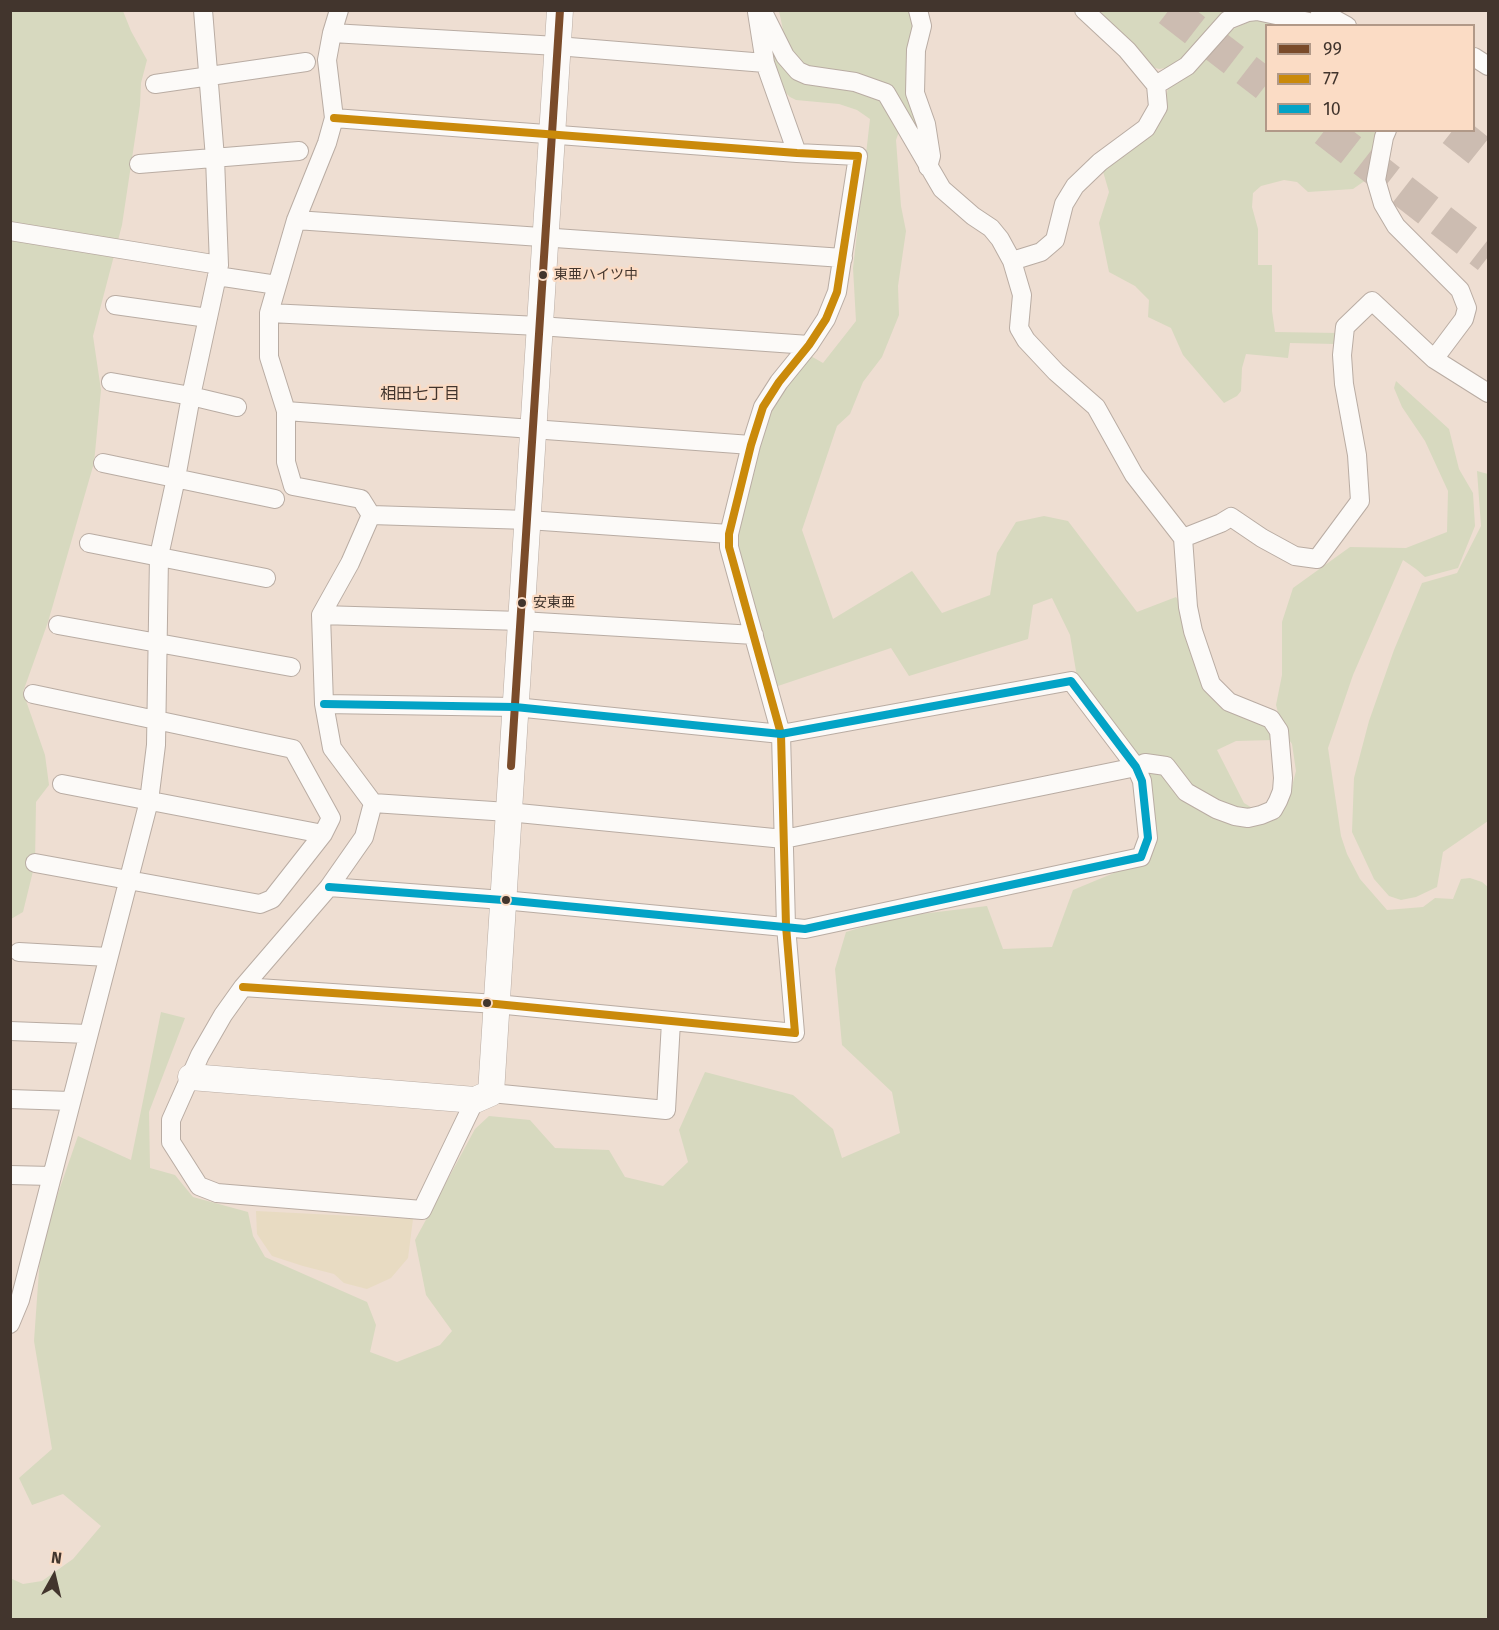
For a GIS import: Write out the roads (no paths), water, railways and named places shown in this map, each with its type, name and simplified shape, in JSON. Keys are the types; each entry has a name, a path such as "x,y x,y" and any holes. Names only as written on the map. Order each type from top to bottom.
{"street":[{"path":"10,1324 20,1300 149,801 156,745 159,556 218,270 215,158 203,10"},
{"path":"373,803 364,837 329,887 243,987 223,1015 190,1077 171,1120 171,1142 199,1186 217,1193 422,1210 483,1096 496,1004 560,10"},
{"path":"756,10 765,63 797,153"},
{"path":"370,515 350,562 321,615 324,704 332,748 373,803 508,812 784,839 1144,763 1166,765 1186,792 1216,809 1248,818 1273,810 1282,791 1279,731 1271,719 1229,702 1211,684 1193,631 1188,607 1183,538 1134,475 1096,406 1056,372 1026,340 1019,328 1022,295 1012,261 1000,239 991,228 973,216 942,189 886,93 855,82 807,75 798,71 785,56 762,10"},
{"path":"918,10 922,26 916,50 915,93 926,124 931,156 928,167"},
{"path":"1012,261 1041,252 1055,240 1064,204 1075,186 1100,162 1146,128 1158,107 1156,85 1127,50 1084,10"},
{"path":"1318,10 1343,24"},
{"path":"339,11 327,60 334,118 327,143 296,220 269,313 269,357 286,411 286,462 293,486 361,498 370,515"},
{"path":"1156,85 1187,66 1228,20 1248,12 1266,12 1319,24"},
{"path":"332,33 557,46 765,63"},
{"path":"1475,58 1488,66"},
{"path":"155,84 306,62"},
{"path":"243,987 496,1004 795,1033 786,926 781,734 729,547 729,534 763,407 779,381 809,345 826,319 837,292 858,156 334,118"},
{"path":"1386,132 1376,180 1383,204 1396,226 1460,290 1467,308 1464,320 1434,359"},
{"path":"139,164 299,151"},
{"path":"296,220 843,258"},
{"path":"10,231 218,270 277,285"},
{"path":"1183,538 1231,517 1262,538 1295,556 1317,559 1360,501 1358,455 1344,384 1342,355 1345,327 1372,301 1434,359 1488,393"},
{"path":"115,305 208,318"},
{"path":"269,313 539,326 809,345"},
{"path":"111,382 191,396 237,407"},
{"path":"286,411 751,445"},
{"path":"103,463 275,499"},
{"path":"370,515 528,520 729,534"},
{"path":"89,543 266,578"},
{"path":"321,615 521,621 754,635"},
{"path":"58,625 291,667"},
{"path":"324,704 515,707 781,734 1071,681 1136,766 1142,781 1148,838 1141,857 805,928 503,900 329,887"},
{"path":"33,694 293,749 331,818 323,834 272,899 260,904 35,863"},
{"path":"62,784 323,834"},
{"path":"19,952 108,957"},
{"path":"190,1077 666,1110 671,1022"},
{"path":"10,1030 88,1034"},
{"path":"10,1099 70,1101"},
{"path":"10,1175 51,1176"}],"tunnel":[{"path":"1169,10 1265,84"},
{"path":"1328,132 1488,257"},
{"path":"1456,132 1488,158"}],"place":[{"name":"東亜ハイツ中","path":"543,275"},
{"name":"安東亜","path":"522,603"}],"district":[{"name":"相田七丁目","path":"420,395"}]}
